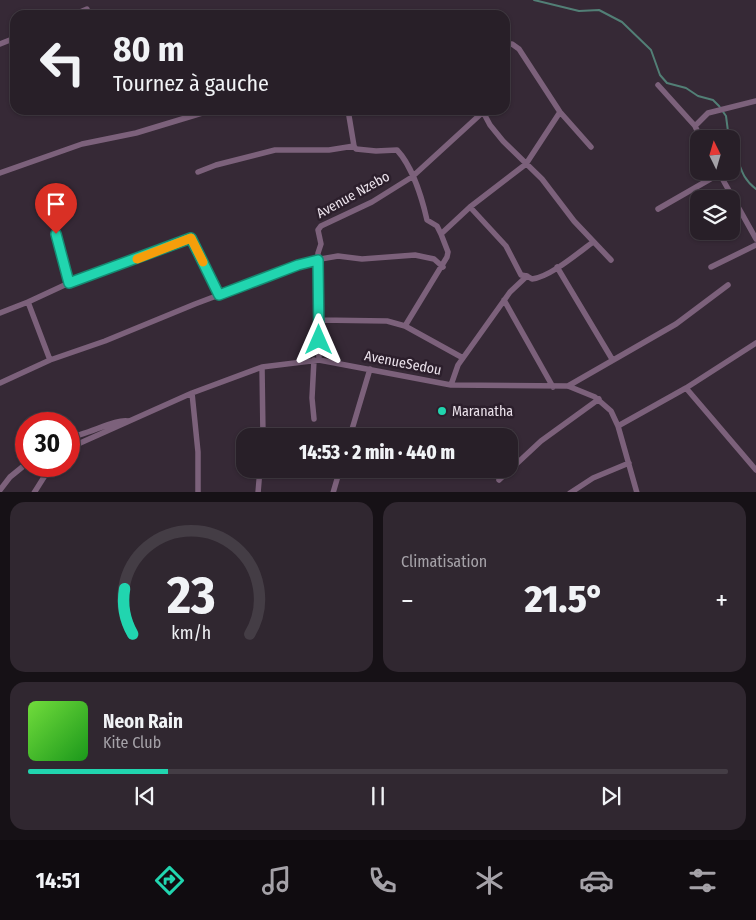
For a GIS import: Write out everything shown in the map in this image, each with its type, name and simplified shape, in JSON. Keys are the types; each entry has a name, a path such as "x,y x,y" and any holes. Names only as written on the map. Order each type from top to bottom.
{"street":[{"path":"510,44 519,49 560,112 591,148"},
{"path":"658,85 697,130"},
{"path":"695,126 708,113 756,101"},
{"path":"441,234 470,207 526,164 560,112"},
{"path":"0,172 82,144 136,134 196,115"},
{"path":"349,115 356,149 370,151 396,150 404,157 418,188 427,220 438,226 448,252 443,267 405,326"},
{"path":"412,177 479,115"},
{"path":"485,115 490,125 542,179 593,242 611,260"},
{"path":"198,172 216,165 275,150 329,150 354,146"},
{"name":"Avenue Nzebo","path":"314,419 312,393 319,320 318,253 321,244 318,230 321,226 372,202 412,177"},
{"path":"658,209 706,180"},
{"path":"722,180 756,239"},
{"path":"470,207 506,246 522,274 528,276 536,278 557,267 593,242"},
{"path":"56,234 69,283"},
{"path":"0,312 28,302 69,283 191,238 219,295"},
{"path":"711,267 756,245"},
{"path":"0,383 50,360 105,342 298,265 338,256 362,259 415,255 434,259 443,267"},
{"path":"557,267 612,359"},
{"path":"451,385 458,365 504,300 528,276"},
{"path":"568,386 612,359 676,324 728,285"},
{"path":"504,300 554,387"},
{"path":"28,302 50,360"},
{"path":"319,320 387,321 405,326 464,358"},
{"path":"618,426 686,388 756,343"},
{"name":"AvenueSedou","path":"128,421 146,415 192,393 262,367 316,360 451,385 568,386 599,399 611,411 618,426 637,492"},
{"path":"262,367 262,428"},
{"path":"352,428 370,369"},
{"path":"686,388 756,470"},
{"path":"192,393 198,452 198,492"},
{"path":"498,480 541,441 599,399"},
{"path":"80,435 120,421 128,421"},
{"path":"80,443 128,421"},
{"path":"570,492 593,478 629,463"},
{"path":"0,490 15,473"},
{"path":"34,492 44,477"},
{"path":"258,492 259,478"},
{"path":"333,492 337,478"}],"waterway":[{"path":"534,0 579,11 599,10 622,22 651,50 660,75 667,83 686,88 698,96 713,100 726,116 728,130"},
{"path":"740,166 746,179 756,189"}],"slow traffic":[{"path":"137,259 191,238 203,262"}],"place":[{"name":"Maranatha","path":"442,411"}],"route":[{"path":"56,234 69,283 191,238 219,295 309,261 318,260 319,340"}]}
